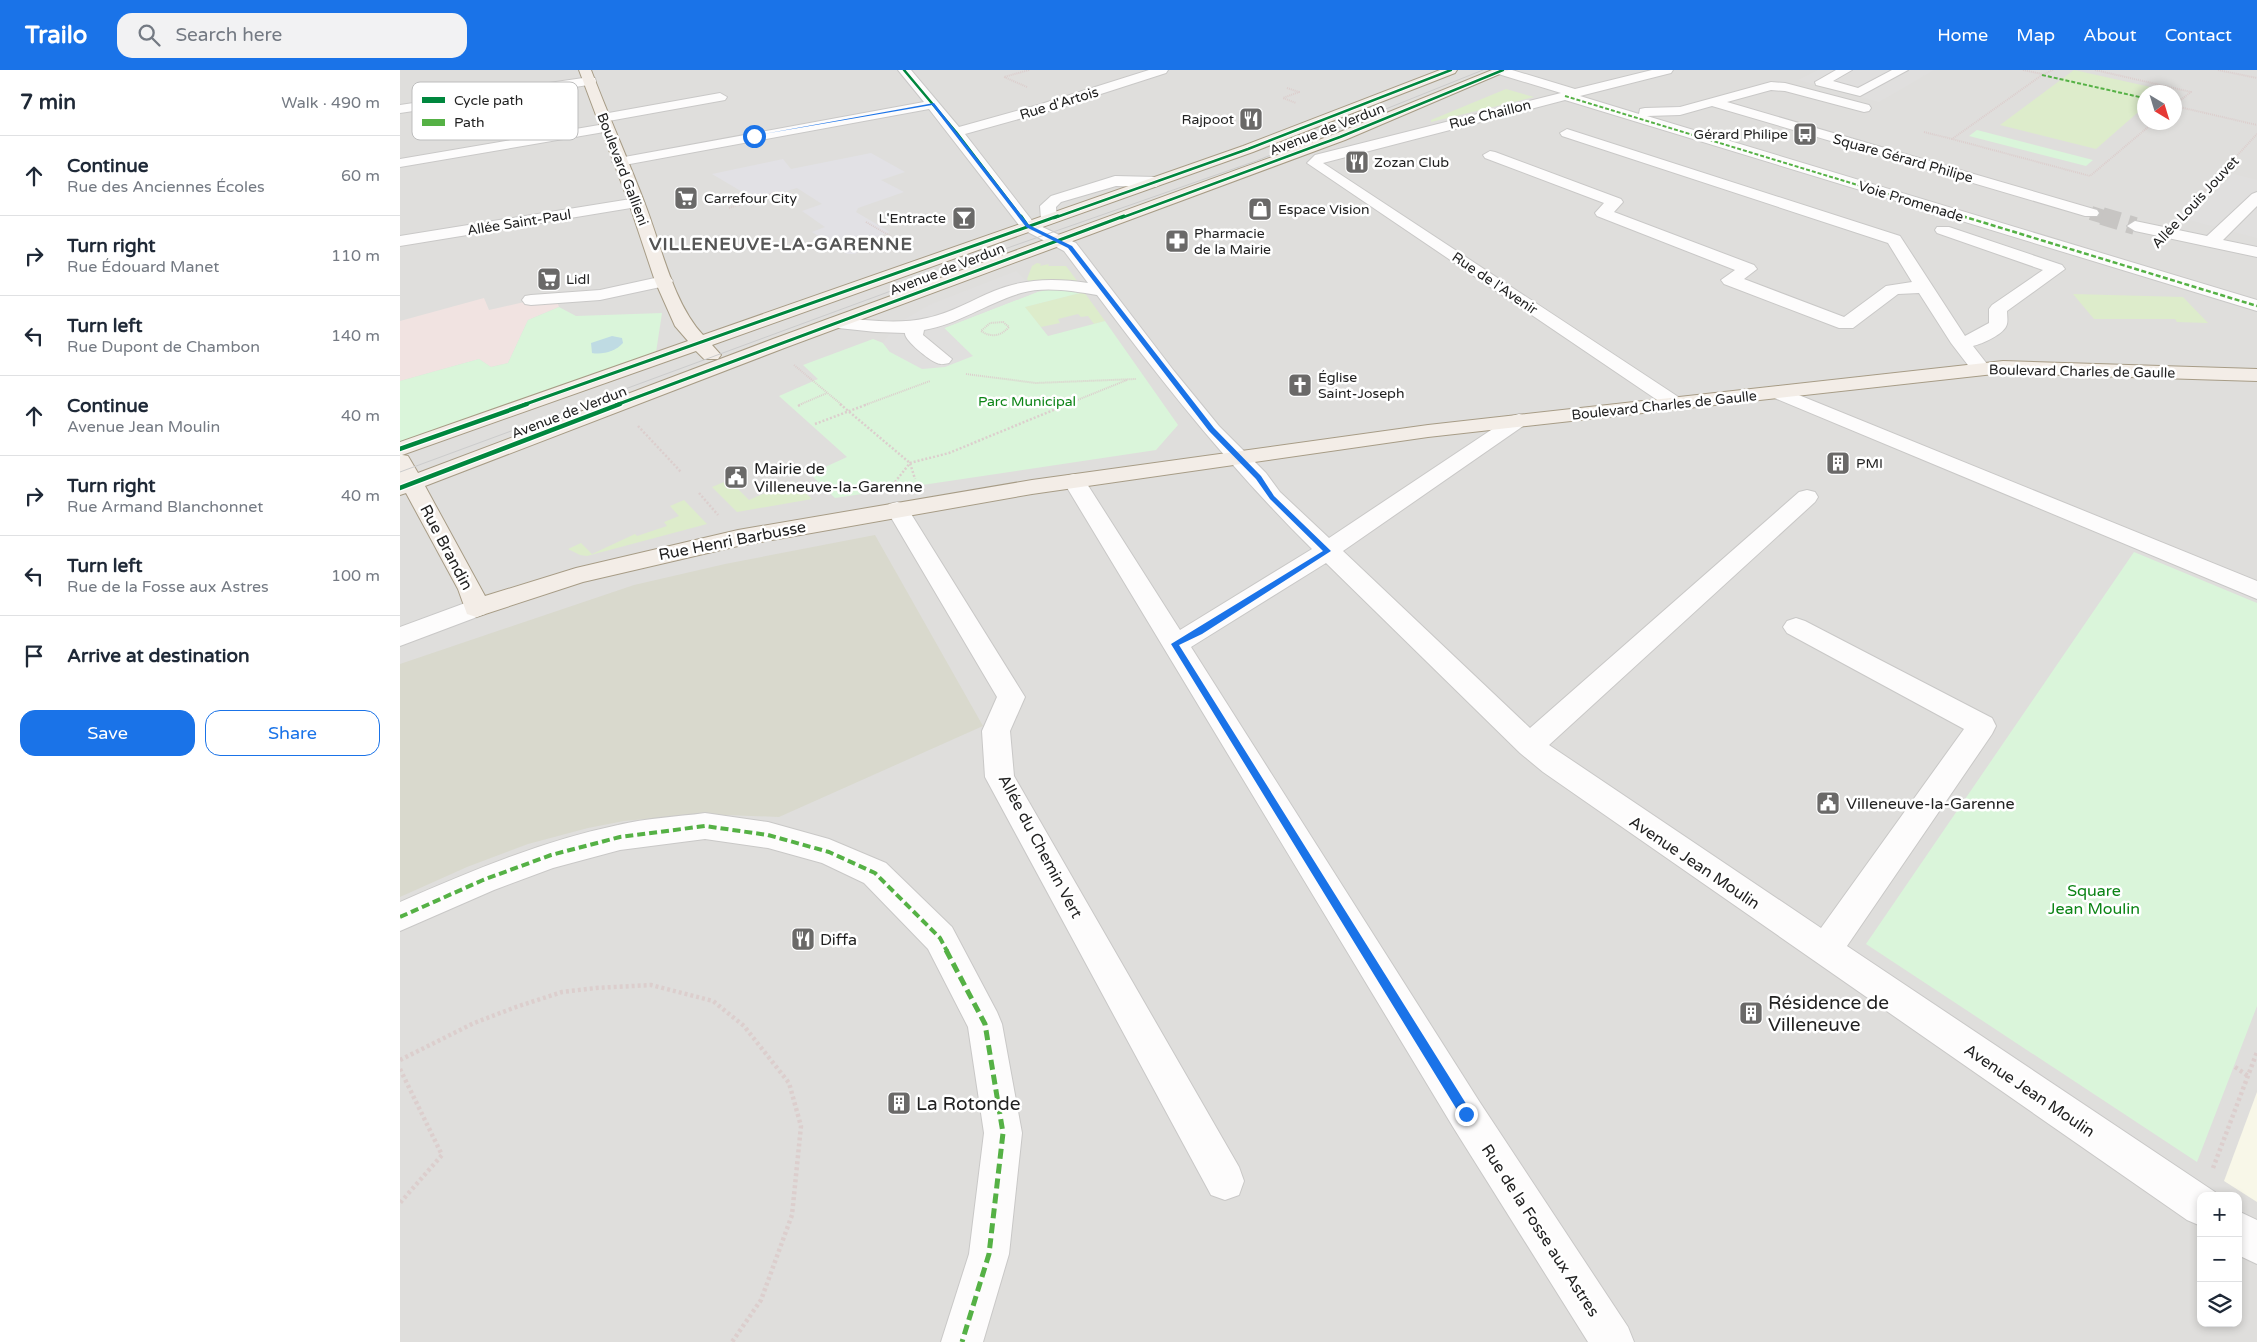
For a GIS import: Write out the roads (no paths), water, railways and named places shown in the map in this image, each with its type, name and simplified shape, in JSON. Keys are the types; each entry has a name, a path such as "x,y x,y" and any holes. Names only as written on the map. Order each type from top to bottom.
{"main road":[{"name":"Avenue de Verdun","path":"1156,182 1339,115 1451,70"},
{"name":"Avenue de Verdun","path":"407,486 836,322 1340,138 1501,70"},
{"name":"Boulevard Gallieni","path":"587,75 619,162 637,203 664,281 684,326 723,366"},
{"name":"Avenue de Verdun","path":"400,449 1049,219"},
{"name":"Boulevard Charles de Gaulle","path":"1074,481 1519,420 1980,370 2028,368 2257,376"},
{"name":"Rue Brandin","path":"400,461 407,486 470,589 476,608"},
{"name":"Rue Henri Barbusse","path":"476,608 645,558 868,514 1074,481"}],"street":[{"path":"904,70 956,132 1028,226"},
{"name":"Rue d'Artois","path":"956,132 1043,108 1162,70"},
{"name":"Voie Promenade","path":"1501,70 1571,94 2257,306"},
{"name":"Rue Chaillon","path":"1314,163 1320,158 1667,70"},
{"path":"1805,92 1846,70"},
{"path":"1821,82 1860,92 1902,70"},
{"path":"547,82 587,75"},
{"path":"1571,94 1641,111 1680,111 1771,86 1805,92 1864,108"},
{"path":"578,128 720,97"},
{"path":"1535,103 1622,130"},
{"name":"Square Gérard Philipe","path":"1714,103 2091,213"},
{"path":"619,162 933,104"},
{"path":"1680,111 1709,120"},
{"path":"1567,133 1889,237 1894,240 1960,343 1980,370"},
{"path":"400,163 517,140"},
{"path":"1490,155 1615,202 1603,213 1748,269 1730,280 1846,324 1892,290 1908,287 1924,288"},
{"name":"Rue de l'Avenir","path":"1314,163 1676,404"},
{"path":"1049,219 1048,206 1056,200 1115,181 1156,182"},
{"path":"2211,242 2257,197"},
{"name":"Allée Saint-Paul","path":"400,242 637,203"},
{"path":"1928,225 2056,269 1998,309 1998,325 1975,340 1960,343"},
{"name":"Avenue Jean Moulin","path":"1028,226 1070,247 1167,375 1212,430 1258,478 1272,497 1530,745 1553,764 2197,1203"},
{"path":"2135,226 2257,252"},
{"path":"531,300 600,295 664,281"},
{"path":"836,322 884,328 916,326 966,312 1003,293 1027,288 1055,284 1104,291"},
{"path":"916,326 913,336 942,360"},
{"path":"1779,393 2257,591"},
{"path":"1174,644 1199,632 1327,551 1519,420"},
{"name":"Rue de la Fosse aux Astres","path":"1074,481 1466,1114 1613,1342"},
{"path":"1530,745 1807,497"},
{"name":"Allée du Chemin Vert","path":"897,509 1011,697 996,730 1000,776 1225,1181"},
{"name":"Rue Henri Barbusse","path":"400,637 476,608"},
{"path":"1796,627 1982,726 1825,950"},
{"path":"400,917 483,880 551,855 620,838 705,826 777,838 829,852 875,873 940,938 985,1024 1003,1133 989,1254 962,1342"},
{"path":"2242,1234 2257,1244"}],"water":[{"path":"612,336 622,338 623,343 609,352 592,353 591,343"}],"tunnel":[{"path":"2091,213 2107,218"},
{"path":"2102,216 2135,226"}],"tram line":[{"path":"400,472 1013,246 1256,161 1483,70"}],"place":[{"name":"Rajpoot","path":"1251,119"},
{"name":"Gérard Philipe","path":"1805,134"},
{"name":"Zozan Club","path":"1357,162"},
{"name":"Carrefour City","path":"686,198"},
{"name":"Espace Vision","path":"1260,209"},
{"name":"L'Entracte","path":"964,218"},
{"name":"Pharmacie de la Mairie","path":"1177,241"},
{"name":"Lidl","path":"549,279"},
{"name":"Église Saint-Joseph","path":"1300,385"},
{"name":"PMI","path":"1838,463"},
{"name":"Mairie de Villeneuve-la-Garenne","path":"736,477"},
{"name":"Villeneuve-la-Garenne","path":"1828,803"},
{"name":"Diffa","path":"803,939"},
{"name":"Résidence de Villeneuve","path":"1751,1013"},
{"name":"La Rotonde","path":"899,1103"}],"district":[{"name":"VILLENEUVE-LA-GARENNE","path":"781,244"}],"park label":[{"name":"Parc Municipal","path":"1027,401"},
{"name":"Square Jean Moulin","path":"2094,899"}]}
